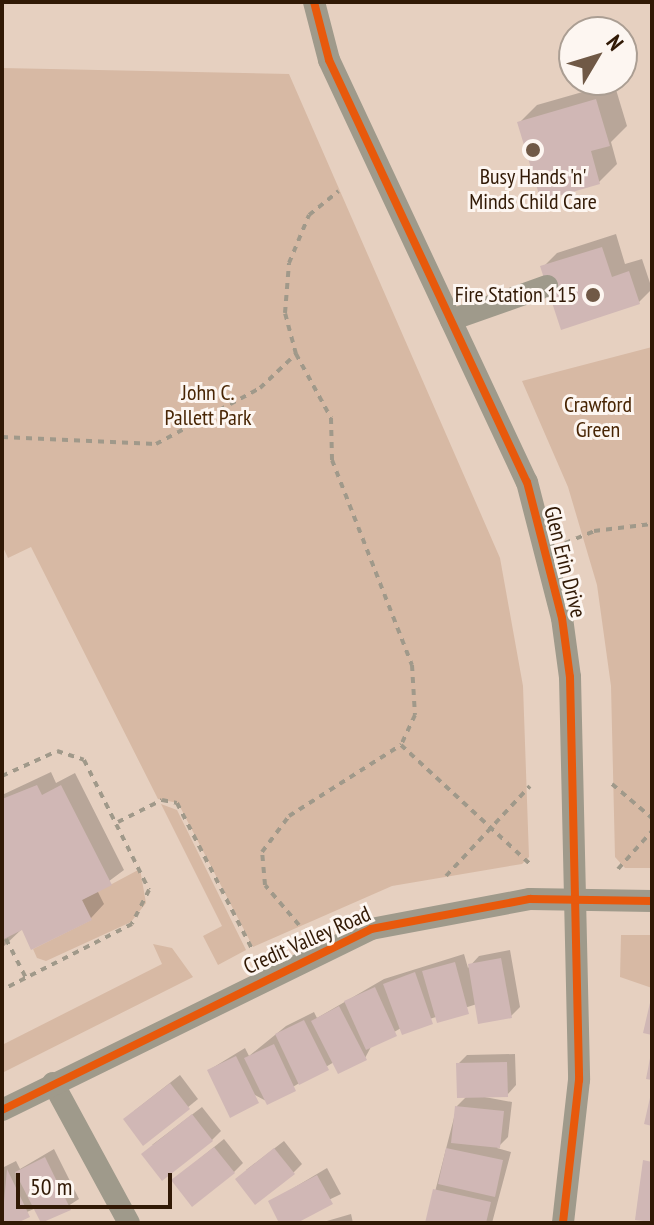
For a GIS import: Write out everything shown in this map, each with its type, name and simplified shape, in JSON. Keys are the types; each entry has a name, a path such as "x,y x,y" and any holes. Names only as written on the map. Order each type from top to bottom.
{"street":[{"name":"Glen Erin Drive","path":"314,2 329,60 527,482 545,552 570,677 579,1080 563,1223"},
{"path":"451,320 547,286"},
{"name":"Credit Valley Road","path":"2,1110 371,929 480,904 652,901"},
{"path":"53,1083 129,1223"}],"path":[{"path":"299,925 265,885 262,852 289,816 401,745 415,715 412,665 332,460 331,418 296,354 285,313 289,263 309,215 339,191"},
{"path":"2,437 156,444 260,388 296,354"},
{"path":"545,552 594,531 652,524"},
{"path":"401,745 529,863"},
{"path":"2,776 50,753 73,752 94,774 149,890 143,913 2,990"},
{"path":"612,784 652,818"},
{"path":"446,876 530,786"},
{"path":"118,822 162,800 177,803 252,949"},
{"path":"618,869 652,831"},
{"path":"6,939 26,978"}],"green space":[{"name":"John C. Pallett Park","path":"2,68 289,74 500,558 523,686 529,857 522,864 392,886 253,947 178,803 158,799 31,547 8,558 2,545"},
{"name":"Crawford Green","path":"652,347 652,868 625,868 615,857 611,686 597,585 568,487 522,381"},
{"path":"161,804 177,810 246,950 218,965 203,936 222,926"},
{"path":"140,869 146,903 131,922 46,961 37,958 33,949 91,920 82,900"},
{"path":"621,935 652,935 652,988 620,977"},
{"path":"153,944 172,948 193,977 2,1073 2,1045 162,964"}],"building":[{"path":"596,99 610,146 591,151 600,184 541,201 517,122"},
{"name":"Fire Station 115","path":"602,247 612,277 629,271 640,304 561,330 540,266"},
{"path":"37,785 42,795 61,785 112,885 82,900 92,920 31,950 22,930 2,940 2,799"},
{"path":"501,958 512,1018 478,1024 468,964"},
{"path":"455,962 469,1014 437,1023 422,971"},
{"path":"415,972 433,1024 402,1035 383,984"},
{"path":"375,987 397,1036 366,1050 344,1001"},
{"path":"652,994 652,1035 643,1033"},
{"path":"339,1006 367,1060 338,1074 311,1021"},
{"path":"304,1020 329,1070 299,1085 275,1034"},
{"path":"274,1044 296,1091 267,1105 244,1058"},
{"path":"652,1053 652,1080 646,1079"},
{"path":"236,1056 259,1103 230,1118 207,1070"},
{"path":"507,1062 508,1097 457,1098 456,1063"},
{"path":"170,1083 190,1109 143,1146 123,1119"},
{"path":"652,1089 652,1126 644,1124"},
{"path":"455,1106 504,1111 500,1148 451,1143"},
{"path":"192,1114 213,1141 162,1181 141,1154"},
{"path":"214,1147 235,1173 192,1207 171,1180"},
{"path":"274,1148 295,1174 255,1205 235,1179"},
{"path":"446,1148 503,1160 495,1197 438,1184"},
{"path":"45,1157 71,1210 41,1223 15,1172"},
{"path":"643,1160 652,1162 652,1222 635,1220"},
{"path":"7,1169 30,1217 17,1223 2,1223"},
{"path":"317,1175 333,1204 297,1223 279,1223 268,1201"},
{"path":"433,1189 491,1202 486,1223 425,1223"}],"cycle path":[{"path":"314,2 329,60 527,482 562,618 570,677 579,1080 563,1223"},
{"path":"2,1110 371,929 530,899 652,901"}],"place":[{"name":"Busy Hands 'n' Minds Child Care","path":"533,150"},
{"name":"Fire Station 115","path":"593,295"}]}
